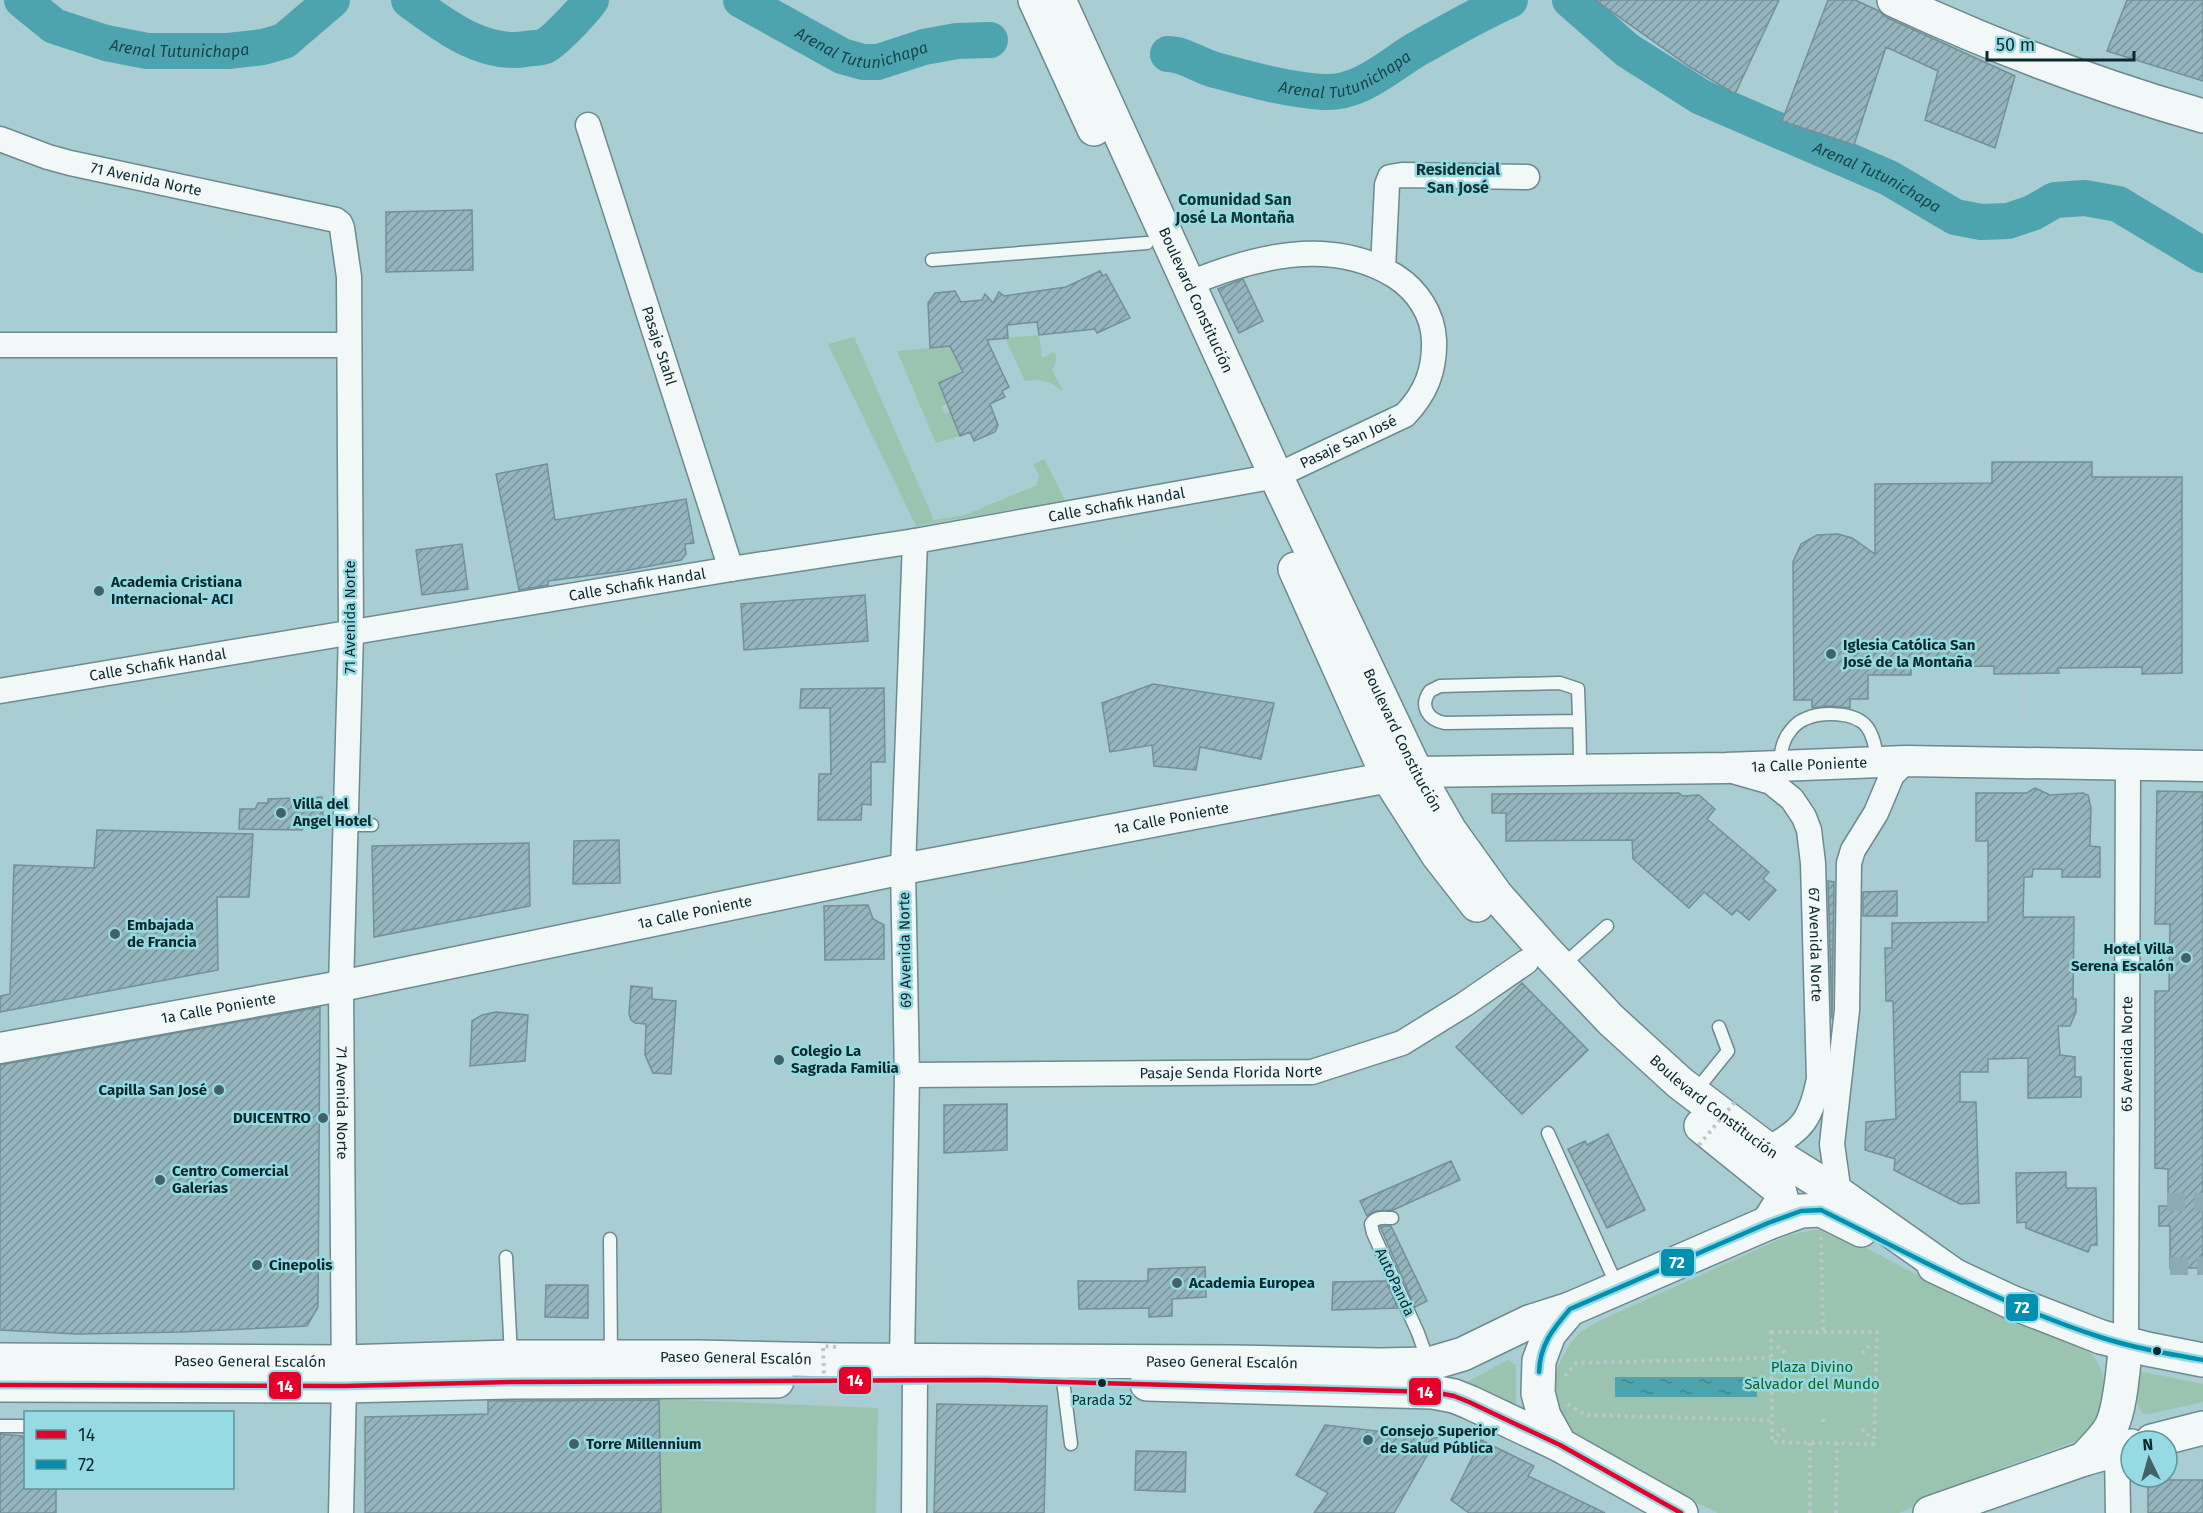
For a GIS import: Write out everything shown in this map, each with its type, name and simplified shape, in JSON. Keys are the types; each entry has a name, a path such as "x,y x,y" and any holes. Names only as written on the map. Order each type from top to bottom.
{"main road":[{"name":"Boulevard Constitución","path":"1015,0 1026,13 1064,20"},
{"name":"Boulevard Constitución","path":"1035,0 1064,20 1188,284 1265,478"},
{"name":"Boulevard Constitución","path":"1059,0 1064,20 1147,243 1265,478 1438,855 1526,962 1588,1026 1651,1086 1779,1189 1782,1201 1768,1223"},
{"path":"1894,0 2033,58 2147,100 2203,116"},
{"path":"1943,0 2004,27 2060,48 2203,94"},
{"name":"Boulevard Constitución","path":"1402,774 1450,831 1497,895 1611,1020 1694,1094 1767,1149 1839,1194 1955,1276"},
{"name":"Paseo General Escalón","path":"0,1360 343,1374 381,1385 656,1381 836,1392 909,1370 1231,1362 1429,1364 1463,1354 1529,1322 1570,1309 1768,1223 1801,1211 1821,1210 1955,1276"},
{"path":"1955,1276 2011,1302 2113,1340 2203,1360"},
{"path":"1560,1444 1544,1416 1538,1393 1539,1361 1549,1334 1570,1309"},
{"path":"2084,1459 2112,1425 2117,1410 2113,1340"},
{"name":"Paseo General Escalón","path":"0,1385 343,1374 511,1357 611,1357 909,1370 1063,1381 1433,1392 1469,1402 1560,1444 1681,1513"},
{"path":"2179,1434 2203,1428"},
{"path":"1930,1513 2084,1459 2119,1449"}],"street":[{"name":"Pasaje Stahl","path":"588,125 731,569"},
{"name":"71 Avenida Norte","path":"0,139 70,163 336,220 340,222 342,228 347,257 349,345 351,633 341,986 343,1374 341,1513"},
{"path":"1383,269 1387,185 1390,177 1402,175 1527,177"},
{"name":"Pasaje San José","path":"1188,284 1226,268 1257,259 1290,255 1331,255 1368,262 1383,269 1409,287 1431,320 1434,333 1434,362 1430,379 1414,406 1405,415 1265,478"},
{"path":"0,345 349,345"},
{"name":"Calle Schafik Handal","path":"0,691 731,569 915,541 1265,478"},
{"name":"69 Avenida Norte","path":"914,1513 909,1370 903,869 915,541"},
{"name":"1a Calle Poniente","path":"0,1048 341,986 903,869 1402,774 1726,768 1892,762 2203,766"},
{"name":"67 Avenida Norte","path":"1839,1194 1832,1144 1847,1010 1849,863 1852,850 1876,813 1892,775 1892,762"},
{"name":"65 Avenida Norte","path":"2113,1340 2128,766"},
{"name":"67 Avenida Norte","path":"1726,768 1771,782 1792,799 1804,817 1809,830 1813,863 1819,1079 1811,1109 1802,1127 1785,1140 1767,1149"},
{"name":"Pasaje Senda Florida Norte","path":"907,1075 1312,1072 1402,1043 1465,1004 1526,962"},
{"path":"2118,1513 2120,1489"}],"lane":[{"path":"932,260 1147,243"},
{"path":"1579,721 1445,723 1431,718 1427,714 1425,704 1430,691 1440,686 1560,682 1578,689 1579,721 1580,770"},
{"path":"1779,766 1784,740 1791,730 1804,719 1846,715 1856,718 1867,726 1892,762"},
{"path":"346,825 372,825"},
{"path":"1561,967 1607,926"},
{"path":"1694,1094 1728,1051 1719,1027"},
{"path":"1548,1133 1618,1288"},
{"name":"AutoPanda","path":"1392,1218 1377,1218 1371,1224 1372,1229 1419,1333 1429,1364"},
{"path":"610,1239 611,1357"},
{"path":"506,1257 511,1357"},
{"path":"1063,1381 1071,1444"},
{"path":"0,1426 24,1426"}],"path":[{"path":"2023,673 2023,716"},
{"path":"1699,1144 1738,1098"},
{"path":"1820,1230 1823,1332"},
{"path":"1771,1332 1823,1332 1877,1332 1874,1444 1772,1442 1771,1332"},
{"path":"836,1347 823,1346 825,1402 836,1392"},
{"path":"1777,1346 1785,1353"},
{"path":"1862,1353 1869,1346"},
{"path":"1564,1378 1576,1363 1771,1358"},
{"path":"1561,1398 1585,1415 1772,1420"},
{"path":"1777,1436 1785,1429"},
{"path":"1862,1429 1869,1436"},
{"path":"1810,1443 1810,1513"},
{"path":"1836,1513 1837,1443"}],"green space":[{"path":"970,330 990,339 990,346 959,362 963,372 939,383 948,403 942,407 945,414 950,411 960,436 936,443 897,351 971,344"},
{"path":"1039,335 1042,358 1054,352 1056,356 1052,370 1063,391 1045,381 1025,381 1005,338"},
{"path":"854,337 934,520 965,515 1037,485 1039,475 1033,464 1044,459 1065,500 916,526 828,344"},
{"name":"Plaza Divino Salvador del Mundo","path":"1812,1230 1826,1230 1856,1243 1958,1296 2087,1350 2102,1371 2104,1384 2102,1409 2096,1421 2079,1440 1990,1472 1899,1513 1718,1513 1597,1455 1579,1443 1554,1405 1554,1373 1571,1342 1581,1332 1599,1321 1787,1236"},
{"path":"1508,1360 1516,1365 1516,1403 1510,1405 1465,1383"},
{"path":"2143,1372 2203,1384 2203,1402 2149,1414 2142,1413 2138,1405 2136,1388 2139,1374"},
{"path":"659,1399 878,1408 876,1513 661,1513"}],"water":[{"path":"1615,1377 1757,1377 1757,1397 1615,1397"}],"building":[{"path":"1595,0 1779,0 1735,94 1690,67"},
{"path":"1828,0 1855,0 1879,11 1886,17 2015,76 1995,148 1925,120 1938,71 1886,47 1854,145 1782,121"},
{"path":"2127,0 2203,0 2203,81 2107,51"},
{"path":"472,210 473,270 386,272 386,212"},
{"path":"1100,271 1103,276 1106,274 1130,318 1097,333 1095,329 1039,335 1037,322 1007,325 1008,338 987,340 1009,387 1002,391 1005,397 990,404 998,425 995,432 974,441 970,432 960,436 939,383 963,372 950,346 930,348 928,303 935,293 955,291 961,302 982,300 985,294 993,303 999,292 1004,296 1066,287"},
{"path":"1243,279 1263,321 1239,333 1218,289"},
{"path":"1992,462 2092,462 2092,477 2182,477 2182,673 2142,674 2142,667 2058,668 2059,673 1994,674 1994,666 1911,667 1911,675 1868,675 1868,699 1850,699 1850,708 1828,706 1812,708 1812,700 1794,700 1793,562 1801,544 1817,535 1838,534 1852,538 1875,554 1875,484 1992,483"},
{"path":"547,464 555,520 686,499 694,543 685,544 686,554 681,560 624,571 548,581 548,585 519,590 496,474"},
{"path":"462,544 468,589 422,595 416,550"},
{"path":"865,595 868,641 744,650 741,604"},
{"path":"1153,684 1274,703 1261,759 1200,747 1196,770 1154,766 1152,745 1110,752 1102,703"},
{"path":"884,688 885,762 871,762 871,805 862,804 861,820 818,820 819,774 831,774 830,708 800,708 801,689"},
{"path":"2035,788 2050,795 2083,793 2088,795 2091,808 2090,846 2100,847 2100,877 2062,877 2062,869 2033,869 2032,877 2024,877 2023,917 2074,917 2073,999 2076,999 2076,1012 2070,1026 2058,1026 2060,1055 2075,1057 2075,1077 2081,1077 2081,1097 2028,1098 2028,1058 1988,1059 1988,1072 1960,1072 1960,1102 1976,1102 1979,1203 1960,1204 1894,1170 1895,1159 1865,1150 1866,1122 1896,1119 1893,1001 1886,1001 1885,948 1892,948 1892,923 1988,922 1988,841 1976,841 1976,793 2027,793"},
{"path":"2157,791 2203,792 2203,1268 2170,1268 2170,1226 2159,1226 2159,1206 2168,1206 2168,1169 2155,1168 2155,991 2169,991 2170,924 2155,924"},
{"path":"1679,793 1683,796 1699,795 1715,809 1707,819 1769,872 1763,879 1776,890 1749,920 1737,910 1732,915 1704,892 1689,908 1633,859 1632,840 1506,841 1506,813 1492,813 1492,794"},
{"name":"Villa del Angel Hotel","path":"322,797 323,817 311,818 302,830 239,829 240,809 255,809 258,803 268,803 268,799"},
{"name":"Embajada de Francia","path":"97,830 253,834 249,897 217,897 218,970 0,1012 0,996 10,994 14,865 94,868"},
{"path":"619,840 620,883 573,884 574,841"},
{"path":"529,843 530,906 374,937 372,846"},
{"path":"1828,881 1834,882 1832,1019"},
{"path":"1897,891 1897,916 1863,916 1863,892"},
{"path":"868,905 873,919 884,925 884,959 825,960 824,906"},
{"path":"1522,983 1588,1050 1522,1114 1456,1047"},
{"path":"631,986 652,988 652,999 676,1001 671,1074 653,1073 645,1055 646,1024 635,1023 629,1014"},
{"name":"Centro Comercial Galerías","path":"320,1007 318,1307 307,1326 77,1334 0,1330 0,1065"},
{"path":"496,1012 528,1015 525,1061 470,1066 472,1021 482,1015"},
{"path":"1007,1104 1007,1150 944,1153 944,1105"},
{"path":"1608,1134 1645,1210 1607,1228 1568,1149 1585,1141 1587,1145"},
{"path":"1451,1161 1460,1180 1393,1210 1376,1211 1367,1216 1360,1201"},
{"path":"2066,1172 2066,1188 2096,1188 2097,1245 2091,1245 2088,1252 2026,1228 2026,1222 2017,1223 2016,1173"},
{"path":"1380,1226 1391,1226 1427,1301 1415,1307"},
{"path":"1205,1267 1206,1297 1172,1299 1172,1316 1149,1317 1149,1308 1079,1309 1078,1281 1148,1281 1148,1269"},
{"path":"1386,1281 1398,1308 1332,1310 1333,1282"},
{"path":"546,1285 588,1285 588,1318 545,1317"},
{"path":"659,1400 661,1513 365,1513 365,1417 488,1414 488,1401"},
{"path":"937,1404 1047,1406 1044,1513 934,1513"},
{"name":"Consejo Superior de Salud Pública","path":"1325,1425 1437,1438 1394,1513 1314,1513 1328,1493 1296,1475"},
{"path":"0,1434 22,1436 24,1440 24,1489 56,1489 56,1513 0,1513"},
{"path":"1481,1440 1534,1466 1528,1476 1605,1513 1469,1513 1451,1500"},
{"path":"1136,1451 1186,1452 1185,1492 1135,1490"},
{"path":"2179,1480 2203,1480 2203,1513 2148,1513 2148,1489 2179,1489"}],"waterway":[{"name":"Arenal Tutunichapa","path":"22,0 54,26 106,43 147,51 228,51 263,47 284,41 332,0"},
{"name":"Arenal Tutunichapa","path":"409,0 464,36 494,48 510,50 545,46 570,25 591,0"},
{"name":"Arenal Tutunichapa","path":"741,0 842,56 863,62 878,62 924,47 957,41 990,40"},
{"name":"Arenal Tutunichapa","path":"1168,54 1180,56 1215,70 1269,84 1323,92 1349,89 1373,78 1417,49 1510,0"},
{"name":"Arenal Tutunichapa","path":"1570,0 1627,50 1701,97 1889,178 1955,217 1981,222 2008,221 2032,213 2055,200 2085,198 2118,204 2203,255"}],"tunnel":[{"path":"2167,1202 2203,1202"},
{"path":"2170,1266 2203,1266"}],"transit line":[{"name":"72","path":"1539,1372 1545,1345 1553,1330 1570,1309 1768,1223 1801,1211 1821,1210 1958,1279 2028,1310 2100,1337 2203,1360"},
{"name":"14","path":"0,1385 344,1386 512,1382 986,1380 1433,1392 1469,1402 1560,1445 1681,1513"}],"place":[{"name":"Academia Cristiana Internacional- ACI","path":"99,591"},
{"name":"Iglesia Católica San José de la Montaña","path":"1831,654"},
{"name":"Villa del Angel Hotel","path":"281,813"},
{"name":"Embajada de Francia","path":"115,934"},
{"name":"Hotel Villa Serena Escalón","path":"2186,958"},
{"name":"Colegio La Sagrada Familia","path":"779,1060"},
{"name":"Capilla San José","path":"219,1090"},
{"name":"DUICENTRO","path":"323,1118"},
{"name":"Centro Comercial Galerías","path":"160,1180"},
{"name":"Cinepolis","path":"257,1265"},
{"name":"Academia Europea","path":"1177,1283"},
{"name":"Parada 52","path":"1102,1383"},
{"name":"Consejo Superior de Salud Pública","path":"1368,1440"},
{"name":"Torre Millennium","path":"574,1444"}],"district":[{"name":"Residencial San José","path":"1458,178"},
{"name":"Comunidad San José La Montaña","path":"1235,208"}]}
